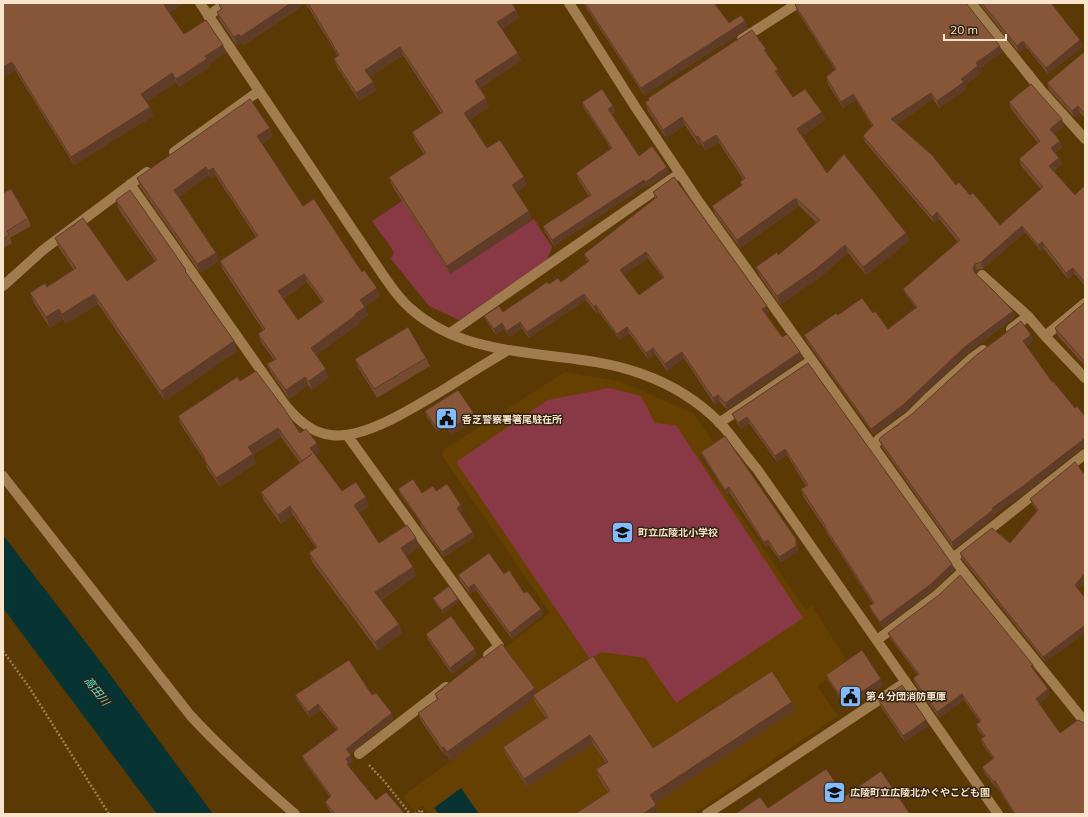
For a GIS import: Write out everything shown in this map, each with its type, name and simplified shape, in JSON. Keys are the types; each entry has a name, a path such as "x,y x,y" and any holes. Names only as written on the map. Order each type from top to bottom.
{"street":[{"path":"200,3 394,291 409,307 425,320 450,333 484,345 523,353 615,365 643,374 688,397 706,410 719,423 757,469 998,814"},
{"path":"208,16 226,3"},
{"path":"569,3 640,106 680,173 953,558 1085,722"},
{"path":"733,45 798,3"},
{"path":"971,3 1043,87 1085,139"},
{"path":"168,156 259,91"},
{"path":"3,286 43,250 156,166"},
{"path":"450,333 680,173"},
{"path":"130,184 286,406 298,420 313,430 331,436 347,434 374,427 409,411 508,350"},
{"path":"982,275 1028,316 1085,378"},
{"path":"1045,336 1085,303"},
{"path":"1003,335 1028,316"},
{"path":"874,446 879,439 910,416 972,358 991,344"},
{"path":"719,423 812,360"},
{"path":"347,434 499,646 481,660"},
{"path":"953,558 1085,454"},
{"path":"3,476 190,715 214,742 295,814"},
{"path":"877,640 937,595 963,571"},
{"path":"359,754 456,679"},
{"path":"707,814 906,682"}],"path":[{"path":"3,651 29,687 109,814"},
{"path":"359,754 385,782 410,814"},
{"path":"415,814 421,810 424,814"}],"shaded area":[{"path":"402,201 450,274 534,219 552,247 547,260 459,320 429,306 391,259 394,252 372,221"},
{"name":"町立広陵北小学校","path":"565,372 622,382 694,414 715,445 699,456 806,610 812,606 849,664 817,686 838,716 693,814 429,814 422,806 414,812 403,796 466,750 432,702 550,613 443,457 443,450"},
{"path":"609,388 641,396 655,423 676,425 803,618 676,703 645,658 601,652 590,659 456,462 548,400"}],"water":[{"name":"高田川","path":"3,535 100,661 213,814 157,814 3,608"},
{"path":"461,788 479,814 439,814 434,808"}],"building":[{"path":"3,3 168,3 164,5 184,34 206,20 223,45 205,56 207,59 176,79 172,73 141,94 150,107 71,157 12,62 3,67"},
{"path":"222,3 291,3 240,37 239,34 234,37 217,12 222,9 219,5"},
{"path":"308,3 512,3 516,10 497,22 518,53 475,81 486,98 464,113 487,148 500,140 524,177 512,185 529,211 447,266 389,177 426,153 412,132 443,112 400,47 365,70 373,82 356,93 334,59 339,55"},
{"path":"585,3 714,3 729,23 741,15 745,21 641,88"},
{"path":"798,3 966,3 1000,46 976,63 978,66 961,79 964,82 937,101 931,93 891,119 932,155 956,185 959,182 970,195 973,193 1000,225 1043,187 1019,159 1040,141 1009,102 1031,84 1062,119 1050,129 1060,141 1051,148 1059,158 1049,166 1075,195 1085,185 1085,283 1073,268 1066,273 1042,242 1038,245 1022,226 981,262 975,264 973,268 975,273 1013,311 966,346 903,405 871,429 804,335 836,313 838,315 862,298 873,313 875,311 888,329 917,307 903,289 960,240 937,212 932,217 863,136 873,125 853,94 841,102 826,77 836,69 795,5"},
{"path":"982,3 1051,3 1080,40 1046,68 1023,41 1017,46"},
{"path":"752,30 766,49 764,50 778,69 775,71 793,97 805,89 822,112 797,129 827,173 844,154 906,233 863,267 845,245 816,269 777,296 756,267 777,252 778,255 820,220 796,198 737,240 712,206 742,185 740,182 745,178 716,135 703,143 698,136 696,137 682,117 663,130 645,102 649,100 648,98"},
{"path":"1085,51 1085,114 1078,106 1072,111 1047,83"},
{"path":"602,89 613,106 608,109 639,156 652,146 667,167 646,182 644,180 552,240 543,226 591,195 576,173 612,148 582,102"},
{"path":"250,99 270,128 257,136 303,206 314,199 362,272 364,270 377,288 360,300 365,307 311,348 326,369 309,381 305,377 286,390 267,364 276,359 258,334 265,329 220,261 258,236 213,168 208,171 206,167 174,190 216,253 197,264 137,178","holes":["304,274 324,301 298,320 278,291"]},
{"path":"674,177 767,306 762,309 782,337 787,334 800,352 725,403 718,395 713,398 682,352 665,364 653,348 646,353 627,327 617,334 596,305 594,307 584,294 527,332 520,322 507,331 502,323 494,329 484,316 499,306 503,312 547,282 549,284 558,278 561,282 589,261 584,254 657,197 653,192","holes":["646,252 664,277 639,295 620,270"]},
{"path":"11,189 28,218 7,231 9,235 3,239 3,193"},
{"path":"130,190 234,341 161,391 94,294 62,314 59,309 46,317 30,293 45,283 47,287 76,268 55,238 83,218 127,281 157,260 116,200"},
{"path":"1085,302 1085,362 1055,328"},
{"path":"1021,321 1031,335 1023,341 1052,382 1053,381 1075,408 1077,406 1084,415 1085,413 1085,438 1022,487 992,508 993,510 952,542 879,440 912,414 974,357"},
{"path":"408,327 426,358 374,389 355,359"},
{"path":"808,363 952,564 931,584 880,622 869,606 874,603 801,489 808,485 785,449 775,456 747,417 738,423 732,414"},
{"path":"256,371 300,433 306,429 317,443 310,448 342,491 356,482 366,497 354,505 379,543 407,525 416,538 401,548 413,567 375,592 399,624 375,642 309,553 317,547 290,506 278,515 261,492 312,454 302,461 278,428 248,447 253,454 216,478 178,416 237,377 240,381"},
{"path":"458,390 474,413 449,430 443,421 435,426 425,411"},
{"path":"725,436 796,539 796,546 779,557 768,540 764,542 729,487 725,490 701,452"},
{"path":"1075,462 1085,475 1085,573 1075,585 1085,598 1085,627 1084,626 1043,657 960,553 992,528 1010,543 1038,510 1030,499"},
{"path":"413,479 422,493 433,486 436,491 447,484 461,505 457,508 473,532 442,552 398,489"},
{"path":"489,553 504,574 509,570 524,593 527,591 541,609 510,633 474,584 468,588 458,575"},
{"path":"960,575 1033,665 1031,666 1048,689 1036,699 1060,733 1078,720 1084,723 1085,722 1085,814 1015,814 995,781 994,782 982,767 994,758 981,739 985,736 976,724 981,721 962,694 937,712 913,678 919,674 888,633 939,595"},
{"path":"449,586 458,599 442,610 433,598"},
{"path":"451,616 475,649 450,668 426,634"},
{"path":"502,644 535,688 447,752 444,747 442,748 418,713 438,699 435,694 482,657 483,658"},
{"path":"862,650 881,679 845,703 826,675"},
{"path":"593,656 653,748 772,671 792,702 650,795 656,805 643,814 575,814 610,791 596,769 608,762 590,735 524,779 503,747 548,717 533,695"},
{"path":"349,660 372,695 376,693 392,713 346,749 351,755 346,759 349,763 347,764 376,800 386,792 405,814 335,814 325,802 331,796 302,756 338,729 318,704 308,712 295,695"},
{"path":"902,685 926,720 903,736 879,701"},
{"path":"826,769 845,796 881,771 910,814 735,814 760,797 768,808"}],"place":[{"name":"香芝警察署箸尾駐在所","path":"447,419"},
{"name":"町立広陵北小学校","path":"623,532"},
{"name":"第４分団消防車庫","path":"851,696"},
{"name":"広陵町立広陵北かぐやこども園","path":"834,792"}]}
